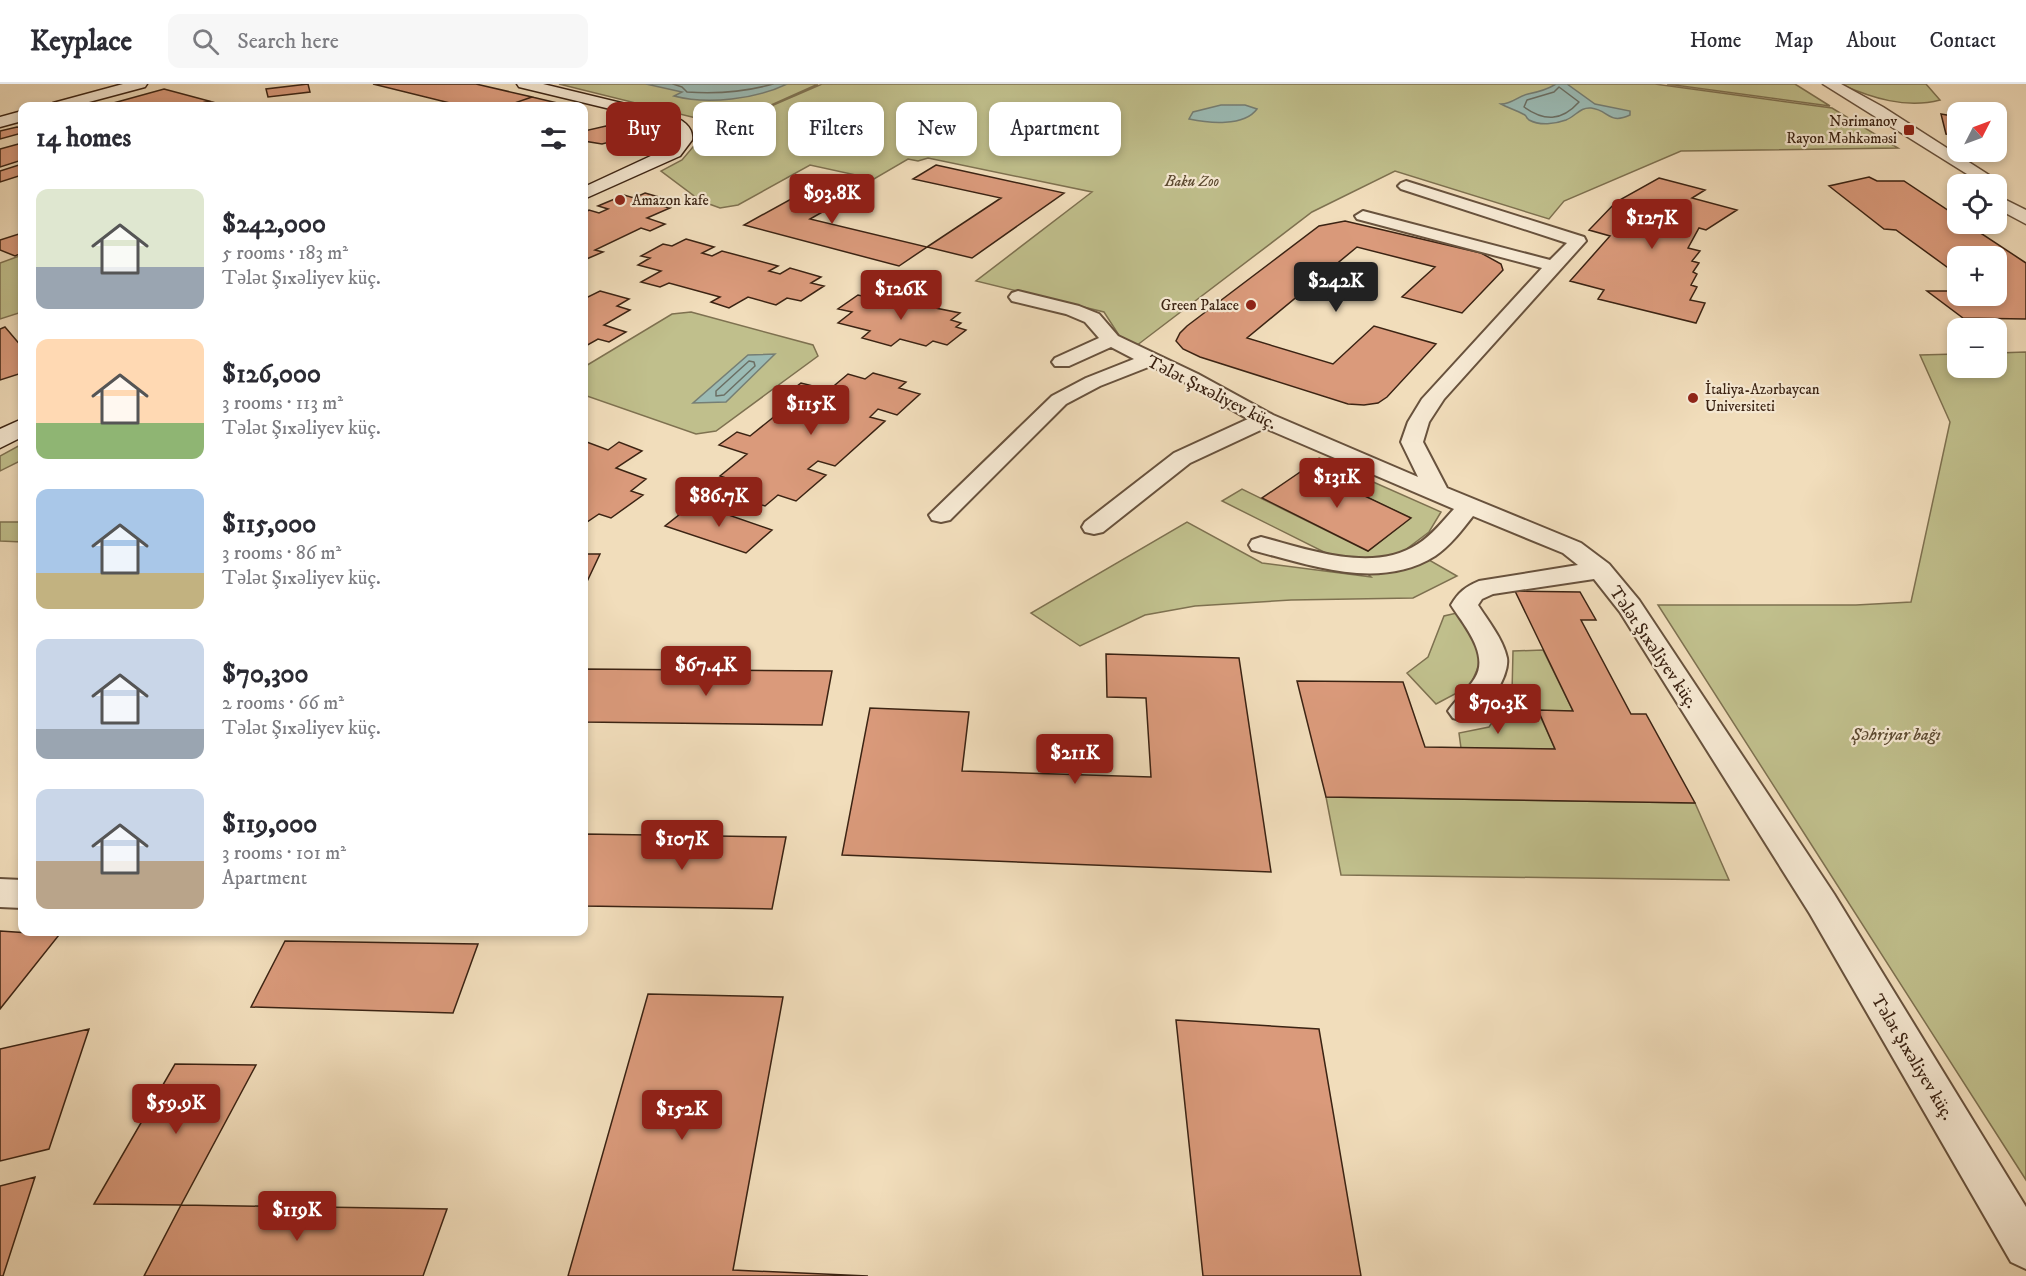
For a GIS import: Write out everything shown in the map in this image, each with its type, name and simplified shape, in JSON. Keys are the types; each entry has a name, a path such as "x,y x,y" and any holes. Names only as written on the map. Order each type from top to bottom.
{"street":[{"path":"73,102 140,84"},
{"path":"524,84 678,123 686,137 684,143 675,152 588,192"},
{"path":"1824,87 1864,118 1955,174"},
{"path":"1824,87 1891,118 1978,174"},
{"path":"0,122 18,117"},
{"path":"1864,118 1891,118"},
{"path":"1406,186 1578,240 1490,333 1425,410 1414,430 1412,442 1424,461 1436,490"},
{"path":"2007,192 2026,204"},
{"path":"2007,207 2026,218"},
{"path":"1363,216 1553,266"},
{"name":"Tələt Şıxəliyev küç.","path":"1018,297 1072,310 1092,318 1111,340 1191,378 1265,420 1312,442 1436,490 1572,548 1600,570 1630,606 1822,904 2026,1247"},
{"path":"1062,362 1111,340"},
{"path":"941,515 1059,400 1093,382 1149,360"},
{"path":"1094,527 1182,458 1265,420"},
{"path":"0,429 18,426"},
{"path":"0,440 18,428"},
{"path":"1261,545 1341,564 1387,565 1425,551 1471,505"},
{"path":"1463,711 1490,678 1495,663 1489,646 1464,605 1473,593 1488,587 1600,570"},
{"path":"0,893 18,894"}],"green space":[{"path":"559,84 818,84 776,103 693,102 693,117 681,114 681,102 631,102"},
{"name":"Baku Zoo","path":"822,84 1655,84 1832,108 1898,148 1681,151 1564,201 1549,219 1395,171 1312,212 1136,346 1122,340 1104,312 976,281 1092,192 928,158 918,161 908,159 874,179 810,165 738,205 720,208 701,201 661,171 682,160 693,147 693,156 776,156 776,104"},
{"path":"1667,84 1795,84 1830,106"},
{"path":"1840,84 1926,84 1940,100 1915,103 1889,101"},
{"path":"18,256 18,313 0,319 0,263"},
{"path":"691,312 813,345 818,356 716,431 696,434 588,396 588,365 672,314"},
{"name":"Şəhriyar bağı","path":"2026,352 2026,1180 1658,605 1856,605 1911,602 1950,422 1920,355 1947,354 1947,378 2007,378 2007,353"},
{"path":"18,446 18,462 0,471 0,456"},
{"path":"1319,458 1441,512 1429,532 1408,548 1457,576 1413,598 1291,600 1195,606 1145,615 1080,646 1031,613 1187,522 1262,563 1371,577 1352,559 1326,553 1222,501 1242,489 1368,551 1410,518 1306,468"},
{"path":"0,522 18,522 18,542 0,541"},
{"path":"1461,612 1482,658 1470,686 1436,704 1407,673 1428,657 1444,616"},
{"path":"1543,650 1573,711 1538,711 1555,749 1461,748 1459,733 1489,727 1512,693 1513,651"},
{"path":"1326,797 1695,803 1729,880 1341,875"}],"water":[{"path":"646,84 787,84 747,97 702,100 674,96 682,92"},
{"path":"1556,84 1567,84 1595,104 1630,111 1630,115 1613,118 1597,109 1587,108 1566,120 1543,124 1533,122 1501,104"},
{"path":"1221,105 1245,105 1257,109 1244,119 1235,121 1206,122 1189,119 1193,112"},
{"path":"775,354 726,402 693,403 748,355"}],"building":[{"path":"308,84 310,92 268,97 266,89"},
{"path":"373,84 476,84 532,97 518,102 446,102"},
{"path":"164,89 209,101 205,102 117,102"},
{"path":"532,97 553,102 518,102"},
{"path":"1941,114 1947,115 1946,134"},
{"path":"606,126 606,143 588,142 588,130"},
{"path":"18,127 18,134 0,139 0,131"},
{"path":"18,144 18,161 0,167 0,149"},
{"path":"18,165 18,176 0,182 0,171"},
{"path":"936,165 1064,193 972,258 927,247 1001,198 913,179"},
{"path":"831,177 868,186 810,219 927,247 899,266 744,225"},
{"path":"1869,177 1877,181 1904,181 1947,210 1947,234 1982,234 2000,246 1947,246 1947,267 1896,230 1884,229 1829,186"},
{"path":"1659,178 1705,190 1692,198 1737,210 1706,230 1699,228 1688,248 1700,251 1692,261 1699,263 1693,272 1697,274 1691,285 1697,287 1690,300 1705,303 1696,323 1598,299 1604,290 1570,281 1610,236 1589,230 1616,202"},
{"path":"645,193 669,200 658,205 670,208 647,218 665,224 650,231 641,228 595,250 603,252 588,258 588,211 599,213 608,209 598,206 624,195 634,198"},
{"name":"Green Palace","path":"1345,221 1481,253 1501,264 1503,270 1462,313 1402,297 1435,267 1357,247 1247,338 1333,364 1374,326 1436,344 1387,397 1378,403 1348,404 1200,357 1183,349 1176,341 1187,326 1319,226"},
{"path":"18,234 18,255 15,256 0,250 0,240"},
{"path":"686,239 714,247 702,253 712,256 722,251 778,266 769,271 780,274 790,268 821,277 811,283 824,286 801,301 787,298 776,305 748,297 729,308 711,302 720,297 669,283 660,287 641,282 661,271 638,265 650,258 641,256 663,244 672,246"},
{"path":"2007,250 2026,263 2026,319 1963,318 1947,306 2007,306"},
{"path":"600,291 629,299 617,306 630,310 604,325 626,332 609,342 598,339 588,345 588,297"},
{"path":"1927,291 1947,291 1947,306"},
{"path":"884,292 915,300 911,303 960,313 951,320 961,323 956,327 966,330 947,345 933,341 926,346 900,339 891,346 862,338 870,331 838,323 852,312 838,309 858,295 875,299"},
{"path":"5,327 18,342 18,374 0,380 0,329"},
{"path":"873,373 906,382 899,388 920,394 897,415 878,409 870,417 885,421 835,466 818,461 808,469 826,475 796,501 778,495 765,506 725,493 738,482 720,476 747,454 719,445 737,432 750,436 796,399 784,396 801,383 829,390 848,374 865,379"},
{"path":"588,442 608,450 619,442 642,451 616,468 646,479 631,491 643,495 611,518 599,514 588,521"},
{"path":"1306,468 1411,518 1368,551 1262,498"},
{"path":"694,503 772,530 746,553 665,526"},
{"path":"588,554 600,554 588,580"},
{"path":"1515,591 1580,592 1596,620 1581,620 1631,714 1646,714 1695,803 1326,797 1297,681 1403,682 1425,747 1555,749 1538,710 1573,711"},
{"path":"1106,654 1239,658 1271,872 842,855 870,708 969,712 962,771 1151,777 1146,698 1107,697"},
{"path":"588,669 832,671 822,725 588,722"},
{"path":"588,834 786,837 772,909 588,906"},
{"path":"0,931 18,932 18,936 58,936 0,1009"},
{"path":"285,941 478,944 453,1013 251,1007"},
{"path":"648,994 783,997 733,1270 868,1276 568,1276"},
{"path":"1176,1020 1319,1029 1361,1276 1203,1276"},
{"path":"89,1029 49,1149 0,1161 0,1049"},
{"path":"175,1064 256,1065 181,1205 94,1204"},
{"path":"35,1177 3,1276 0,1276 0,1186"},
{"path":"181,1205 447,1209 423,1276 144,1276"}],"place":[{"name":"Nərimanov Rayon Məhkəməsi","path":"1909,130"},
{"name":"Amazon kafe","path":"620,200"},
{"name":"Green Palace","path":"1251,305"},
{"name":"İtaliya-Azərbaycan Universiteti","path":"1693,398"}]}
